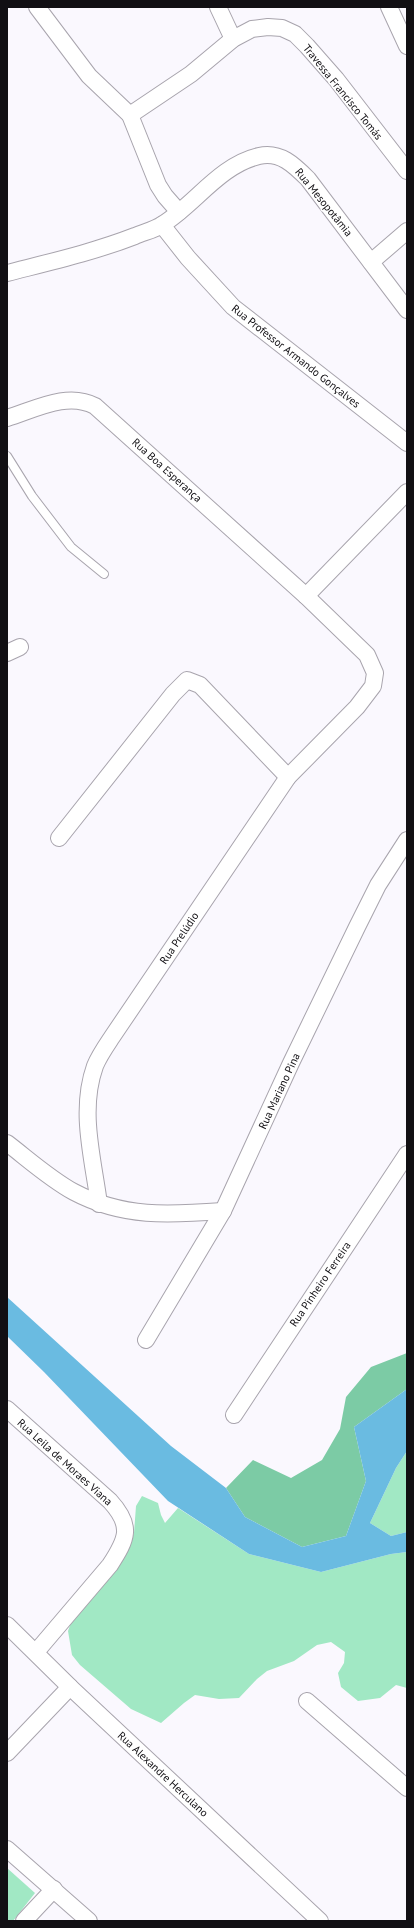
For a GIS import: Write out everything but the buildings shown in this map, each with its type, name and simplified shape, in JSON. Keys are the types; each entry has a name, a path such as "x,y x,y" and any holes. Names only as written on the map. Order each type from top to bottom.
{"street":[{"path":"37,7 89,76 130,115 158,185 165,196 179,212"},
{"path":"218,7 233,39"},
{"path":"389,7 407,46"},
{"name":"Travessa Francisco Tomás","path":"130,115 191,74 233,39 252,30 268,27 282,28 295,34 336,80 407,171"},
{"name":"Rua Mesopotâmia","path":"8,271 109,246 162,225 220,176 243,162 259,156 279,156 293,163 308,179 407,310"},
{"name":"Rua Professor Armando Gonçalves","path":"162,225 188,258 233,307 407,442"},
{"path":"371,262 407,231"},
{"name":"Rua Boa Esperança","path":"7,418 63,400 79,399 94,406 306,596 366,654 375,673 374,686 357,707"},
{"path":"306,596 407,492"},
{"path":"59,838 173,694 187,680 200,685 288,777"},
{"name":"Rua Prelúdio","path":"99,1204 87,1121 87,1100 95,1065 112,1037 288,777 357,707"},
{"name":"Rua Mariano Pina","path":"146,1340 223,1211 291,1063 360,920 378,885 407,840"},
{"path":"7,1142 73,1191 99,1204 146,1214 173,1215 223,1211"},
{"name":"Rua Pinheiro Ferreira","path":"234,1415 407,1154"},
{"name":"Rua Leila de Moraes Viana","path":"7,1409 110,1501 120,1512 126,1531 122,1545 110,1565 36,1652"},
{"name":"Rua Alexandre Herculano","path":"7,1625 70,1687 320,1921"},
{"path":"7,1754 70,1687"},
{"path":"308,1701 407,1788"},
{"path":"7,1849 89,1921"},
{"path":"24,1921 54,1889"}],"lane":[{"path":"7,456 32,496 71,547 104,574"}],"green space":[{"path":"407,1353 407,1389 354,1427 366,1481 346,1536 302,1547 245,1517 226,1488 253,1460 291,1478 322,1460 340,1429 346,1397 371,1367"},
{"path":"407,1451 407,1532 391,1536 370,1523 396,1468"},
{"path":"142,1496 158,1503 165,1523 178,1508 249,1554 321,1572 391,1554 407,1552 407,1688 396,1685 380,1698 358,1701 341,1687 338,1673 344,1663 345,1652 331,1642 317,1645 294,1661 267,1671 239,1698 219,1699 195,1695 161,1723 131,1709 80,1665 72,1655 68,1631 73,1617 124,1555 134,1533 136,1506"},
{"path":"7,1868 35,1893 13,1921 7,1921"}],"water":[{"path":"7,1297 171,1446 226,1488 245,1517 302,1547 346,1536 366,1481 354,1427 407,1389 407,1451 396,1468 370,1523 391,1536 407,1532 407,1552 391,1554 321,1572 249,1554 168,1501 44,1372 7,1336"}]}
